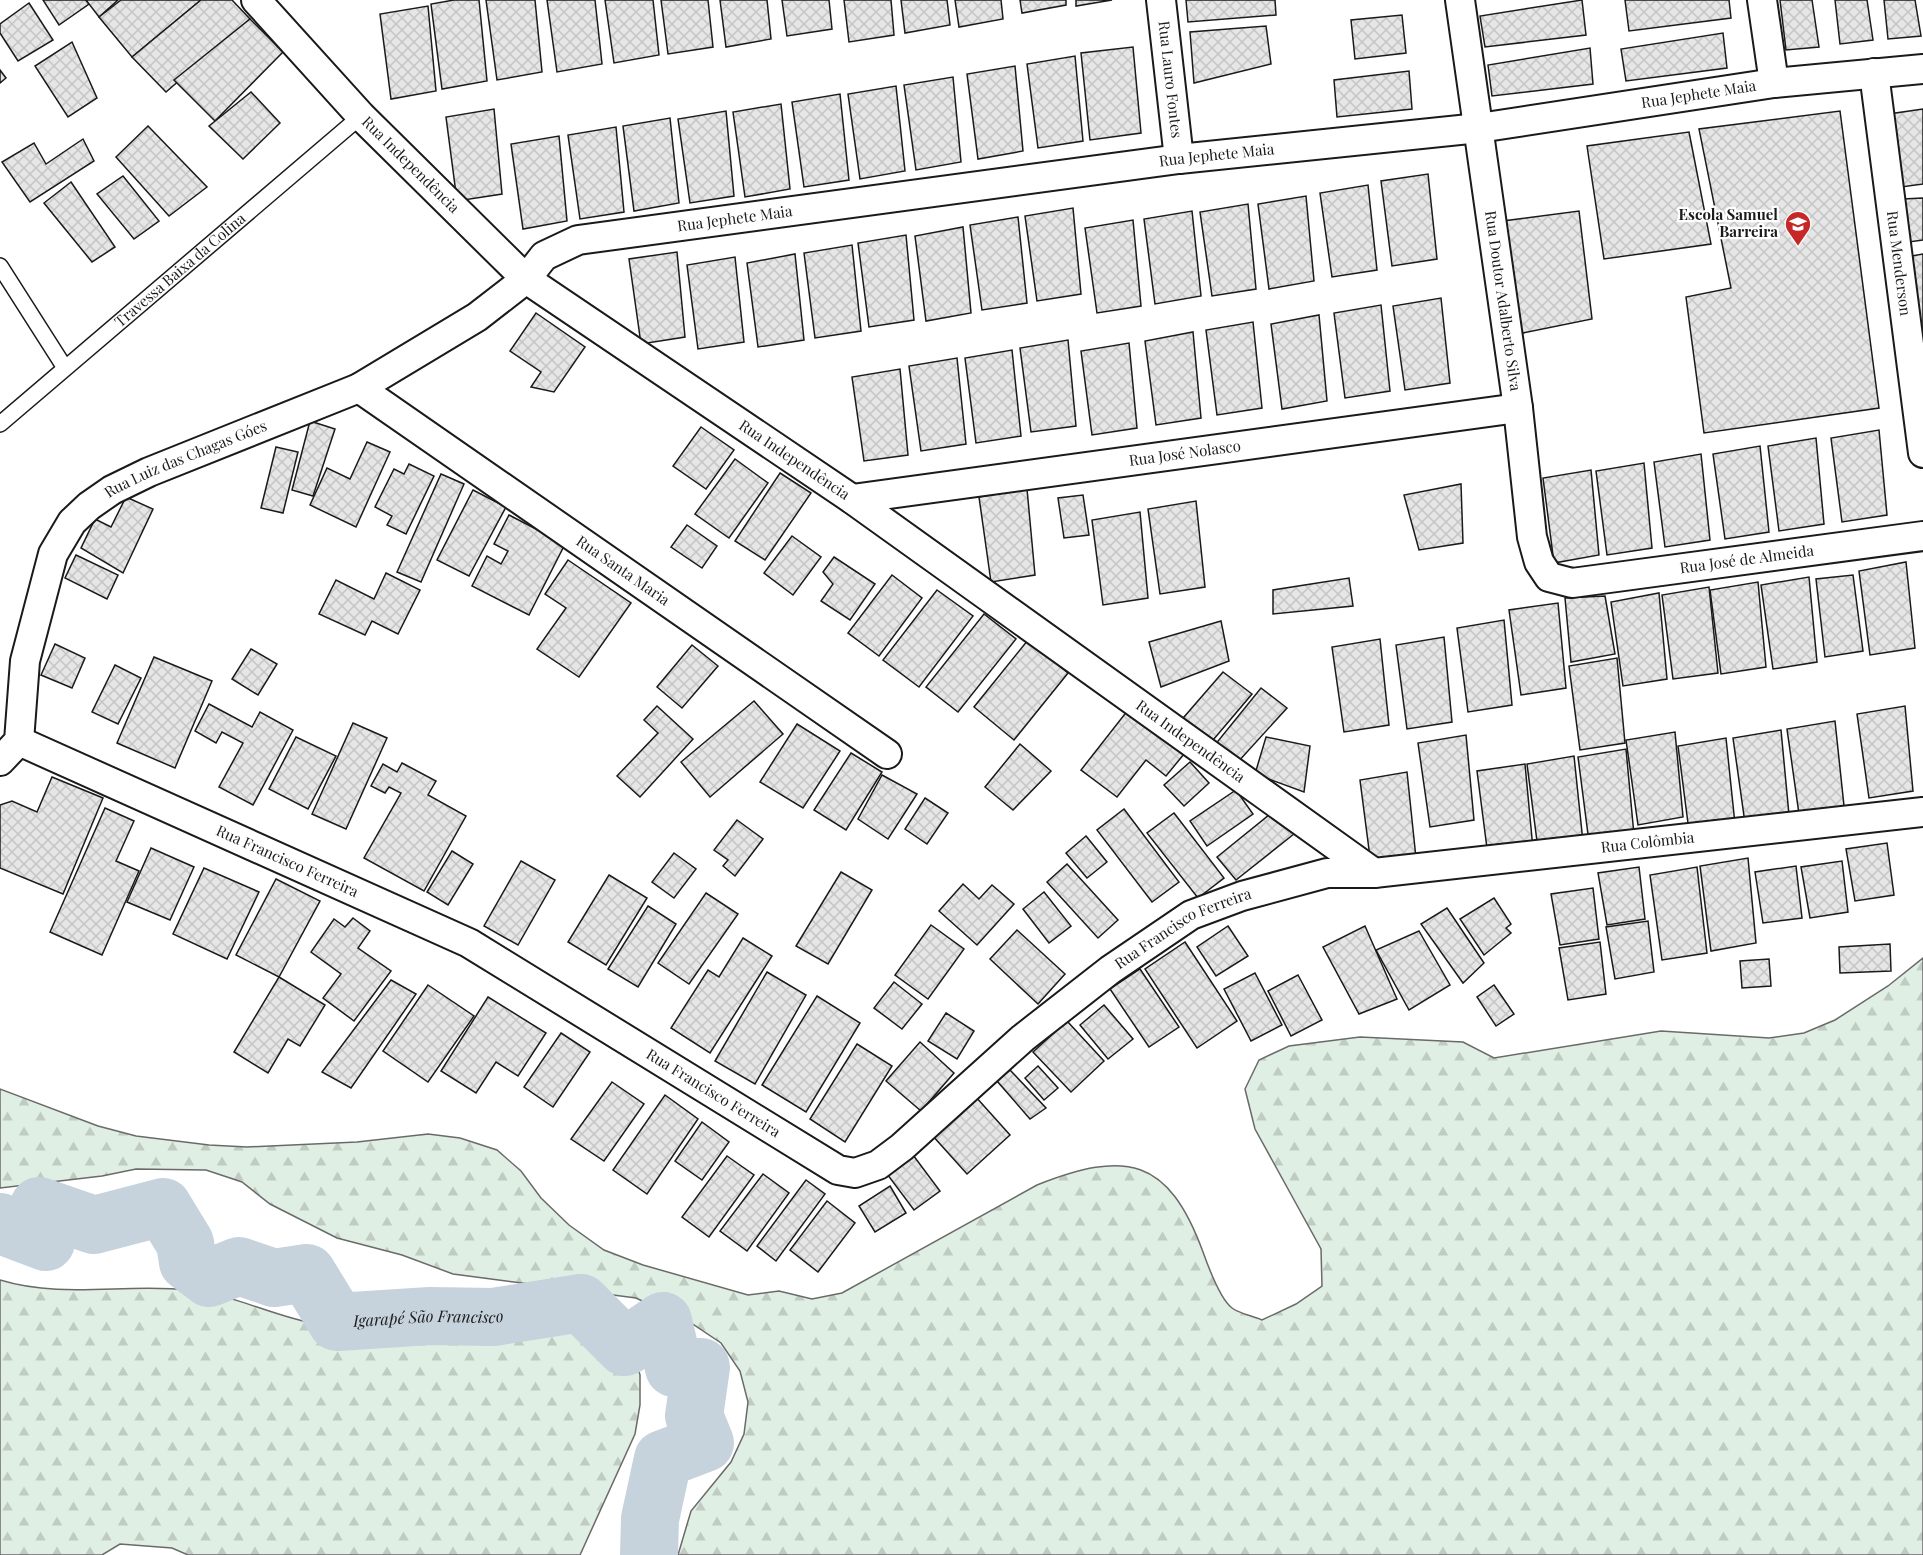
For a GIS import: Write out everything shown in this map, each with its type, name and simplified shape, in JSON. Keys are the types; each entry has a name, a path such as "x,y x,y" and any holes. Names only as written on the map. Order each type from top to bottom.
{"street":[{"name":"Rua Independência","path":"256,0 361,116 526,279 852,498 1374,873"},
{"name":"Rua Lauro Fontes","path":"1161,0 1179,159"},
{"name":"Rua Doutor Adalberto Silva","path":"1460,0 1518,408 1529,523 1536,554 1549,577 1572,583"},
{"path":"1762,0 1774,83"},
{"name":"Rua Jephete Maia","path":"526,279 544,256 578,240 1179,159 1479,128 1774,83 1923,69"},
{"name":"Rua Menderson","path":"1874,73 1917,359 1923,453"},
{"name":"Rua Luiz das Chagas Góes","path":"10,751 25,661 52,554 72,522 89,506 112,490 149,472 359,388 477,317 526,279"},
{"name":"Rua Santa Maria","path":"359,388 887,754"},
{"name":"Rua José Nolasco","path":"852,498 1518,408"},
{"name":"Rua José de Almeida","path":"1572,583 1923,536"},
{"name":"Rua Francisco Ferreira","path":"10,751 469,943 838,1170 855,1173 878,1165 902,1147 1023,1038 1110,970 1191,915 1242,896 1327,873 1374,873"},
{"name":"Rua Colômbia","path":"1374,873 1923,812"}],"lane":[{"name":"Travessa Baixa da Colina","path":"0,424 361,116"},
{"path":"0,266 65,368"}],"green space":[{"path":"1923,958 1923,1555 678,1555 691,1511 731,1462 744,1434 748,1402 740,1371 721,1343 694,1325 636,1298 453,1274 402,1255 337,1238 270,1204 242,1182 206,1170 136,1169 102,1176 0,1188 0,1089 98,1126 136,1136 209,1145 247,1147 357,1142 428,1134 460,1138 497,1150 521,1171 541,1198 569,1225 604,1250 643,1265 748,1295 779,1291 812,1299 842,1293 1037,1185 1096,1167 1119,1166 1140,1170 1159,1180 1175,1197 1189,1220 1223,1297 1235,1310 1262,1320 1296,1304 1322,1286 1321,1249 1255,1129 1245,1089 1259,1060 1289,1046 1360,1037 1463,1042 1494,1058 1661,1031 1769,1038 1804,1033 1835,1020 1888,986"},
{"path":"0,1280 47,1289 165,1288 205,1292 316,1324 379,1332 483,1333 610,1328 632,1346 640,1375 640,1405 635,1434 580,1555 188,1555 172,1548 120,1544 102,1555 0,1555"}],"building":[{"path":"43,0 86,0 89,4 59,25"},
{"path":"86,0 118,0 99,17"},
{"path":"121,0 201,0 132,57 99,17"},
{"path":"201,0 232,0 250,19 166,92 132,57"},
{"path":"454,0 479,0 487,81 442,89 431,4"},
{"path":"486,0 535,0 542,72 497,80"},
{"path":"547,0 595,0 602,64 557,72"},
{"path":"605,0 653,0 659,55 614,63"},
{"path":"661,0 708,0 713,47 668,54"},
{"path":"720,0 767,0 771,39 726,47"},
{"path":"782,0 829,0 832,29 787,36"},
{"path":"844,0 891,0 894,35 849,42"},
{"path":"901,0 947,0 950,25 905,33"},
{"path":"955,0 1001,0 1003,19 959,27"},
{"path":"1020,0 1066,0 1066,5 1022,13"},
{"path":"1076,0 1112,0 1076,6"},
{"path":"1186,0 1275,0 1276,15 1188,22"},
{"path":"1582,0 1586,35 1485,47 1480,16"},
{"path":"1625,0 1729,0 1731,18 1629,31"},
{"path":"1780,0 1812,0 1819,47 1786,50"},
{"path":"1835,0 1867,0 1873,40 1840,44"},
{"path":"1884,0 1915,0 1921,36 1888,39"},
{"path":"29,3 53,40 18,61 0,33 0,24"},
{"path":"428,6 436,91 391,99 380,14"},
{"path":"1402,15 1406,53 1355,59 1351,20"},
{"path":"250,19 283,52 215,121 174,80"},
{"path":"1266,26 1271,64 1194,83 1190,32"},
{"path":"1723,33 1727,68 1626,81 1621,49"},
{"path":"72,42 97,98 68,117 35,66"},
{"path":"1133,47 1141,133 1090,140 1081,53"},
{"path":"1590,48 1593,84 1492,96 1488,65"},
{"path":"1075,56 1083,141 1038,148 1027,64"},
{"path":"1015,66 1023,151 978,159 967,74"},
{"path":"0,70 6,78 0,83"},
{"path":"1409,71 1412,109 1337,117 1334,80"},
{"path":"953,77 961,162 916,170 904,85"},
{"path":"896,86 905,171 860,179 848,94"},
{"path":"251,92 280,123 243,159 209,126"},
{"path":"840,94 849,180 804,187 792,102"},
{"path":"781,104 790,189 745,197 733,112"},
{"path":"494,109 502,194 457,201 446,117"},
{"path":"1923,109 1923,184 1901,187 1889,114"},
{"path":"726,111 734,196 690,203 678,119"},
{"path":"1840,111 1879,408 1704,433 1686,297 1731,288 1699,129"},
{"path":"670,118 679,203 634,211 623,126"},
{"path":"148,126 207,187 169,216 116,157"},
{"path":"616,127 624,212 580,219 568,135"},
{"path":"1689,132 1711,244 1604,259 1587,146"},
{"path":"559,136 567,221 523,229 511,144"},
{"path":"83,139 94,161 30,202 2,162 34,143 46,164"},
{"path":"1428,174 1437,259 1392,266 1381,181"},
{"path":"123,176 159,221 134,239 97,194"},
{"path":"71,182 115,247 92,262 44,203"},
{"path":"1368,185 1377,270 1332,277 1320,193"},
{"path":"1306,196 1314,281 1269,289 1258,204"},
{"path":"1923,198 1923,240 1909,242 1903,199"},
{"path":"1248,204 1256,289 1212,296 1200,212"},
{"path":"1073,208 1081,294 1037,301 1025,216"},
{"path":"1192,211 1201,296 1155,304 1144,219"},
{"path":"1579,211 1592,319 1518,334 1503,221"},
{"path":"1018,217 1027,303 982,310 970,225"},
{"path":"1133,220 1141,306 1097,313 1085,228"},
{"path":"963,227 971,313 926,321 915,236"},
{"path":"906,235 914,320 869,327 858,243"},
{"path":"852,245 861,331 815,338 804,253"},
{"path":"677,252 685,337 641,344 629,259"},
{"path":"795,254 804,340 758,347 747,263"},
{"path":"1923,254 1923,330 1918,330 1906,257"},
{"path":"735,257 744,342 698,349 687,265"},
{"path":"1441,298 1450,383 1405,390 1393,306"},
{"path":"1381,305 1390,391 1345,398 1334,313"},
{"path":"536,313 585,347 554,392 531,387 541,372 510,351"},
{"path":"1319,315 1327,401 1282,409 1271,324"},
{"path":"1253,322 1262,408 1217,415 1206,330"},
{"path":"1193,332 1201,418 1156,425 1145,341"},
{"path":"1068,340 1076,426 1031,432 1020,348"},
{"path":"1129,343 1137,428 1092,435 1081,351"},
{"path":"1012,350 1021,436 976,443 965,358"},
{"path":"957,358 966,444 921,451 909,366"},
{"path":"900,369 908,455 864,461 852,377"},
{"path":"310,421 335,429 313,496 292,490"},
{"path":"701,427 734,450 706,489 673,466"},
{"path":"1879,430 1887,515 1842,522 1831,438"},
{"path":"1816,438 1824,524 1779,531 1768,446"},
{"path":"367,442 390,452 356,527 310,505 327,468 350,479"},
{"path":"1760,446 1769,532 1725,539 1713,454"},
{"path":"276,447 298,452 283,513 261,508"},
{"path":"1701,454 1710,540 1665,547 1654,462"},
{"path":"735,459 768,483 729,538 695,514"},
{"path":"1644,463 1652,548 1607,555 1596,471"},
{"path":"409,464 434,476 406,534 387,525 392,516 375,507 394,469 404,474"},
{"path":"1591,470 1599,555 1554,563 1543,478"},
{"path":"780,473 811,493 765,560 735,541"},
{"path":"441,474 464,484 421,582 397,572"},
{"path":"1461,484 1463,543 1419,550 1404,495"},
{"path":"1027,489 1035,575 991,582 979,497"},
{"path":"473,490 506,507 469,576 437,560"},
{"path":"1083,495 1089,535 1064,538 1058,498"},
{"path":"126,497 153,509 123,573 81,548 95,519 111,527"},
{"path":"1196,501 1205,587 1160,594 1148,509"},
{"path":"1140,512 1148,598 1103,605 1092,520"},
{"path":"509,515 565,544 529,615 472,586 487,556 501,564 508,551 494,544"},
{"path":"687,525 717,546 702,568 671,547"},
{"path":"792,536 821,557 793,595 764,573"},
{"path":"76,555 118,575 107,599 65,578"},
{"path":"834,557 875,584 850,620 821,601 833,584 823,572"},
{"path":"568,560 631,603 579,677 537,649 566,608 545,594"},
{"path":"1906,562 1915,648 1870,655 1859,571"},
{"path":"386,573 420,590 398,634 372,621 365,635 319,614 336,580 374,599"},
{"path":"892,575 922,598 879,656 848,633"},
{"path":"1853,575 1863,651 1825,657 1816,579"},
{"path":"1809,577 1817,662 1773,669 1761,585"},
{"path":"1349,578 1353,606 1273,614 1273,590"},
{"path":"1758,582 1766,667 1721,674 1710,590"},
{"path":"1709,587 1718,673 1673,679 1662,595"},
{"path":"937,590 973,616 919,687 883,660"},
{"path":"1659,593 1667,679 1623,686 1611,602"},
{"path":"1605,596 1615,654 1571,662 1565,598"},
{"path":"1558,603 1566,688 1521,695 1509,610"},
{"path":"984,614 1016,639 958,712 926,687"},
{"path":"1504,620 1512,705 1468,712 1457,628"},
{"path":"1221,621 1229,661 1161,687 1149,642"},
{"path":"1444,637 1452,722 1407,729 1396,645"},
{"path":"1380,639 1389,725 1344,732 1332,647"},
{"path":"1028,640 1068,673 1014,740 974,707"},
{"path":"55,644 85,658 72,688 41,675"},
{"path":"692,645 718,666 682,708 657,687"},
{"path":"251,649 277,664 258,695 232,679"},
{"path":"154,657 212,681 175,768 117,743"},
{"path":"1617,658 1625,743 1580,750 1569,666"},
{"path":"115,665 141,678 118,724 92,712"},
{"path":"1223,672 1252,694 1208,746 1178,724"},
{"path":"1261,688 1287,708 1237,763 1214,746"},
{"path":"754,701 783,734 710,797 681,762"},
{"path":"209,704 252,727 260,712 293,730 253,805 219,787 243,743 222,732 216,743 195,731"},
{"path":"657,706 693,739 640,797 617,776 658,733 644,720"},
{"path":"1905,706 1913,791 1869,798 1857,714"},
{"path":"1128,710 1184,754 1166,776 1146,760 1117,797 1081,770"},
{"path":"1835,721 1844,806 1799,814 1787,729"},
{"path":"353,723 387,738 346,829 312,814"},
{"path":"797,724 840,751 803,808 760,782"},
{"path":"1781,730 1789,815 1745,823 1733,738"},
{"path":"1675,732 1683,817 1638,825 1626,740"},
{"path":"1466,735 1474,820 1430,827 1418,743"},
{"path":"296,737 336,756 308,809 269,789"},
{"path":"1266,737 1310,746 1304,792 1255,774"},
{"path":"1726,738 1735,824 1689,831 1678,746"},
{"path":"1020,744 1051,771 1013,810 985,787"},
{"path":"1626,749 1634,835 1589,842 1578,757"},
{"path":"851,753 882,772 846,830 814,810"},
{"path":"1574,756 1583,842 1538,849 1527,764"},
{"path":"1190,762 1209,783 1184,806 1164,785"},
{"path":"402,763 436,781 428,795 466,816 424,891 364,858 401,793 389,787 385,793 371,786 383,764 397,772"},
{"path":"1525,764 1533,849 1488,856 1477,771"},
{"path":"1407,772 1416,858 1371,865 1360,780"},
{"path":"882,775 917,794 888,839 858,819"},
{"path":"52,777 103,798 63,894 0,868 0,805 12,801 37,812"},
{"path":"1236,790 1253,814 1207,846 1190,821"},
{"path":"925,798 948,813 927,844 905,829"},
{"path":"105,808 134,821 116,861 139,871 102,955 50,932"},
{"path":"1124,809 1179,882 1152,902 1097,830"},
{"path":"1275,810 1294,834 1236,880 1217,857"},
{"path":"1174,813 1224,878 1198,898 1147,833"},
{"path":"737,820 763,839 735,876 723,866 728,860 714,850"},
{"path":"1086,836 1107,862 1087,878 1066,853"},
{"path":"1887,843 1894,895 1855,901 1846,849"},
{"path":"151,848 194,867 170,920 127,902"},
{"path":"452,851 473,864 448,905 427,892"},
{"path":"674,853 696,869 674,898 652,882"},
{"path":"1748,858 1756,943 1711,951 1700,866"},
{"path":"521,861 555,880 518,945 484,926"},
{"path":"1842,861 1848,912 1810,918 1801,867"},
{"path":"1067,864 1118,920 1098,938 1047,882"},
{"path":"1796,866 1802,918 1763,923 1755,872"},
{"path":"1639,867 1645,919 1607,925 1598,873"},
{"path":"1697,867 1707,953 1662,960 1650,875"},
{"path":"204,868 259,892 227,959 173,934"},
{"path":"841,872 872,890 828,964 796,946"},
{"path":"609,875 647,898 606,965 568,942"},
{"path":"276,879 320,901 279,977 236,955"},
{"path":"963,884 979,899 992,885 1014,904 977,945 939,911"},
{"path":"1593,888 1599,939 1560,945 1551,894"},
{"path":"1044,892 1071,926 1049,943 1023,909"},
{"path":"706,893 738,914 689,984 658,963"},
{"path":"1494,898 1511,924 1506,928 1511,933 1484,955 1460,919"},
{"path":"648,906 676,924 638,987 608,969"},
{"path":"1447,908 1484,963 1463,983 1421,924"},
{"path":"353,918 370,931 358,948 391,971 354,1021 323,998 341,974 311,952 334,919 345,927"},
{"path":"1648,921 1654,972 1615,979 1606,927"},
{"path":"931,925 964,949 928,999 895,975"},
{"path":"1228,926 1248,956 1216,976 1197,947"},
{"path":"1365,926 1397,999 1359,1014 1323,947"},
{"path":"1017,930 1065,974 1038,1004 990,959"},
{"path":"1419,931 1450,985 1409,1010 1376,950"},
{"path":"743,938 772,956 710,1053 671,1028 708,970 719,977"},
{"path":"1185,942 1237,1021 1197,1048 1145,969"},
{"path":"1600,942 1606,994 1568,1000 1559,948"},
{"path":"1890,944 1891,971 1840,973 1839,947"},
{"path":"1769,959 1771,986 1742,988 1740,961"},
{"path":"1140,969 1179,1027 1149,1047 1110,989"},
{"path":"767,972 806,995 755,1084 715,1061"},
{"path":"1255,973 1282,1025 1251,1041 1224,989"},
{"path":"1298,975 1322,1020 1291,1036 1268,991"},
{"path":"279,977 325,1005 300,1046 288,1039 268,1073 234,1052"},
{"path":"391,980 416,994 351,1088 322,1072"},
{"path":"894,982 922,1004 902,1029 874,1008"},
{"path":"428,985 474,1016 428,1082 383,1051"},
{"path":"1494,985 1514,1014 1496,1026 1477,997"},
{"path":"817,996 860,1023 806,1112 762,1085"},
{"path":"488,997 546,1033 518,1076 496,1062 476,1093 441,1071"},
{"path":"1104,1005 1133,1039 1108,1059 1080,1025"},
{"path":"946,1013 974,1031 957,1059 928,1041"},
{"path":"1067,1021 1104,1061 1071,1092 1033,1052"},
{"path":"561,1033 590,1052 553,1107 524,1087"},
{"path":"920,1042 954,1073 921,1111 886,1081"},
{"path":"857,1044 892,1066 845,1142 810,1119"},
{"path":"1038,1066 1058,1088 1044,1100 1025,1078"},
{"path":"1010,1070 1046,1108 1030,1119 997,1081"},
{"path":"612,1082 644,1104 604,1161 571,1139"},
{"path":"665,1095 698,1119 647,1194 613,1170"},
{"path":"975,1096 1010,1135 967,1174 932,1135"},
{"path":"702,1122 729,1142 702,1180 675,1161"},
{"path":"913,1155 940,1191 914,1210 887,1174"},
{"path":"727,1156 754,1175 709,1237 682,1217"},
{"path":"763,1174 789,1193 747,1251 720,1231"},
{"path":"806,1180 825,1194 776,1261 757,1246"},
{"path":"890,1186 906,1213 875,1232 859,1206"},
{"path":"827,1201 855,1223 818,1272 790,1250"}],"waterway":[{"name":"Igarapé São Francisco","path":"0,1222 6,1227 46,1242 39,1206 94,1225 163,1207 185,1243 188,1262 209,1278 239,1266 274,1278 307,1273 337,1322 430,1316 493,1317 581,1303 625,1347 663,1321 674,1368 701,1367 694,1416 705,1443 663,1459 650,1519 649,1555"}],"place":[{"name":"Escola Samuel Barreira","path":"1798,247"}]}
